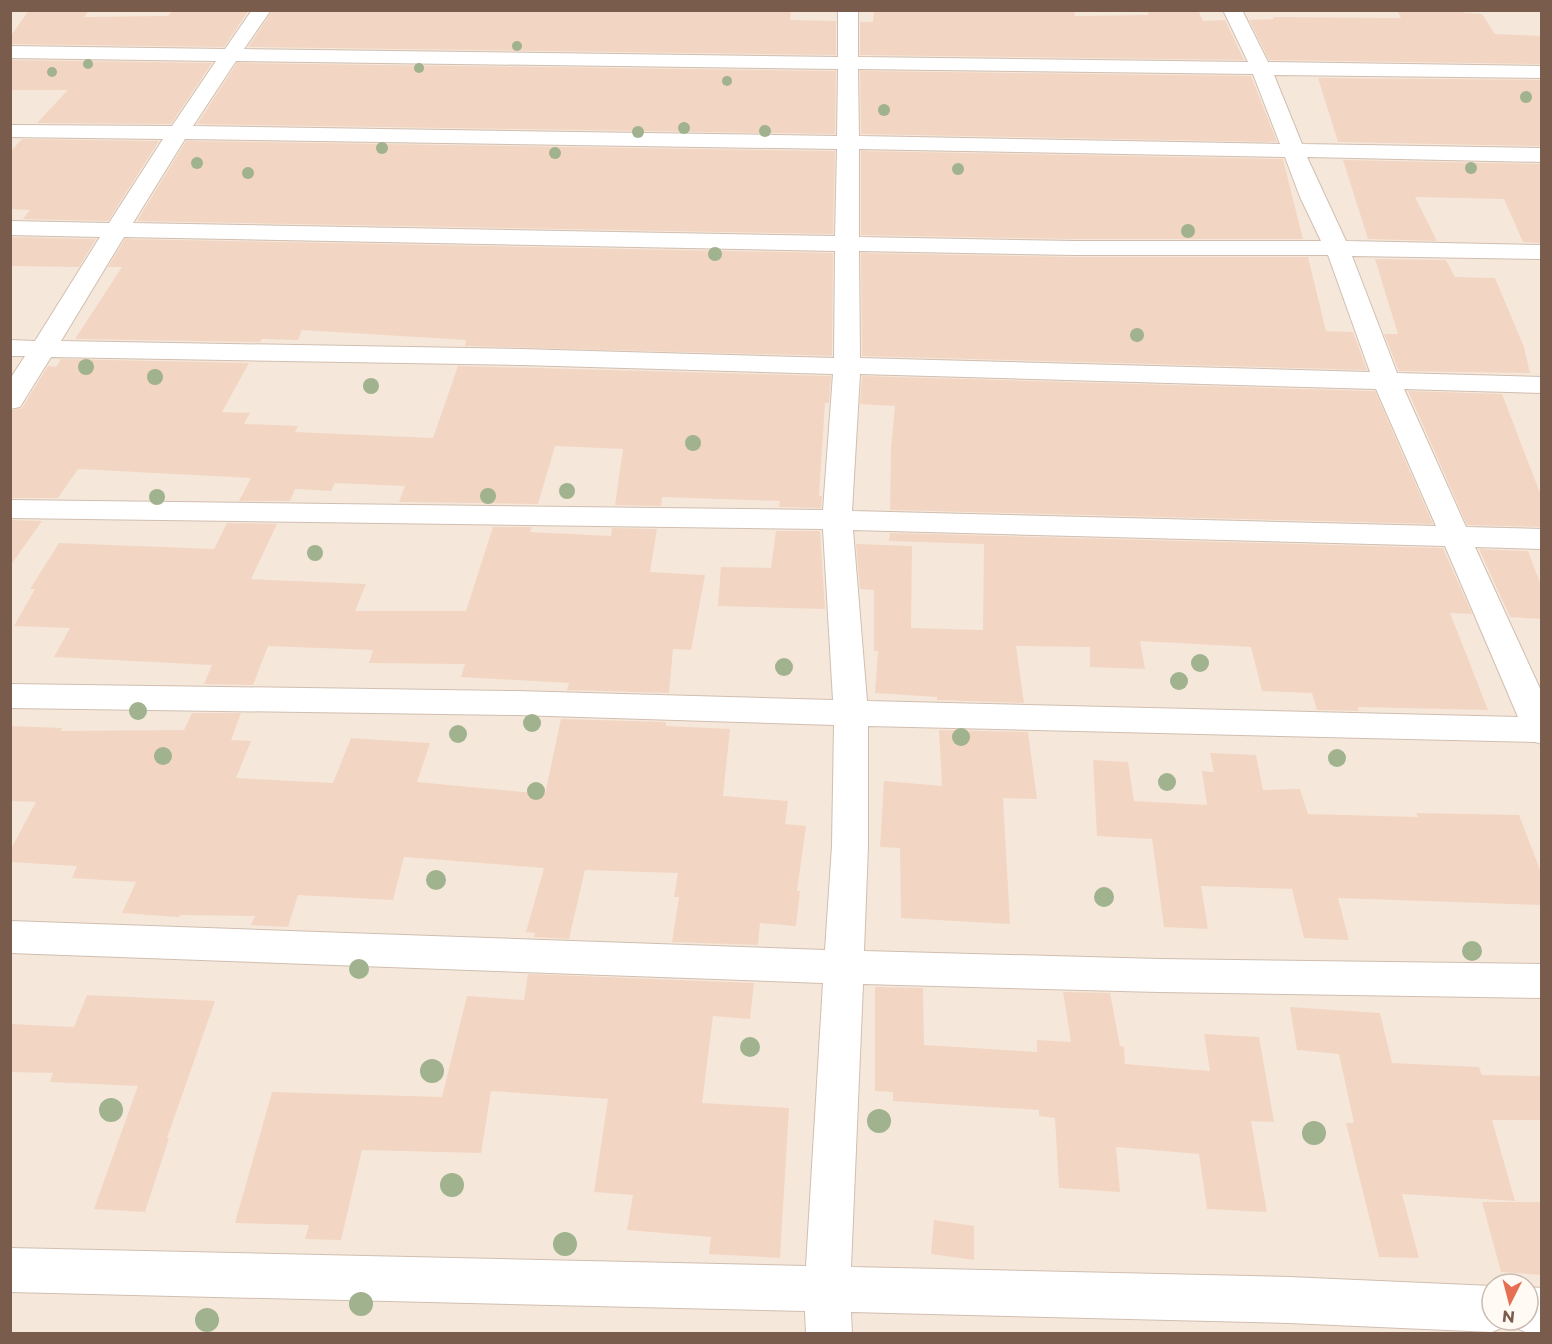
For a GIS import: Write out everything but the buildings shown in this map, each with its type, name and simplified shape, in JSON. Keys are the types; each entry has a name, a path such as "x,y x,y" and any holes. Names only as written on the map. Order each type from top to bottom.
{"street":[{"path":"10,401 116,229 262,10"},
{"path":"830,1334 827,1290 850,846 851,714 837,520 847,365 848,10"},
{"path":"10,696 517,703 851,714 1541,731 1453,537 1387,382 1337,248 1312,197 1261,68 1232,10"},
{"path":"10,52 1542,72"},
{"path":"10,131 410,135 1542,155"},
{"path":"10,228 1076,248 1337,248 1542,252"},
{"path":"10,348 847,365 1542,385"},
{"path":"10,509 837,520 1542,539"},
{"path":"10,937 844,967 1409,981 1542,981"},
{"path":"10,1270 1289,1300 1480,1308"}],"shaded area":[{"path":"10,11 1541,11 1541,1333 11,1333"}]}
